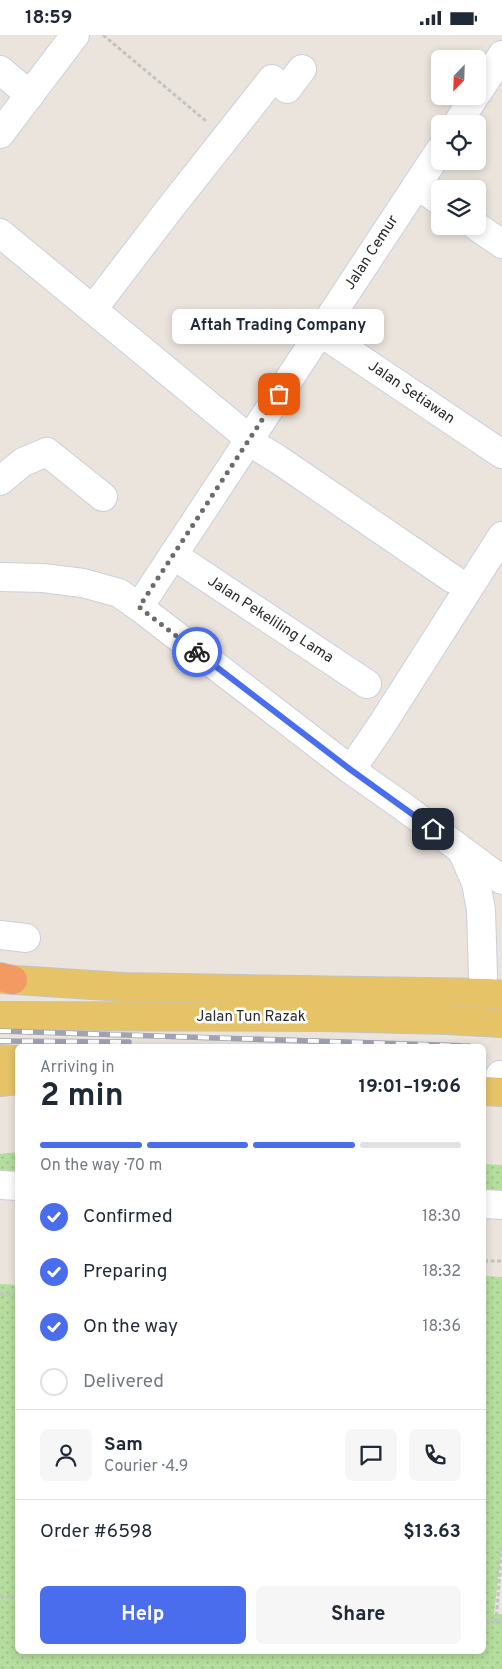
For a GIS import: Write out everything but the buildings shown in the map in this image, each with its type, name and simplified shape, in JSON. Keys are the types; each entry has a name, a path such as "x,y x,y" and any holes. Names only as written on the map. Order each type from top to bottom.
{"main road":[{"name":"Jalan Tun Razak","path":"4,979 123,987 502,995"},
{"name":"Jalan Tun Razak","path":"0,1016 342,1018 502,1023"},
{"path":"0,1059 15,1060"},
{"path":"0,1082 15,1080"}],"street":[{"path":"0,134 75,35"},
{"path":"486,80 502,55"},
{"path":"0,70 30,95"},
{"path":"93,309 225,138 287,79"},
{"name":"Jalan Cemur","path":"139,607 431,164"},
{"path":"417,185 431,195"},
{"path":"0,233 240,431 248,441 279,460 453,579"},
{"path":"486,233 502,245"},
{"name":"Jalan Setiawan","path":"320,332 502,454"},
{"path":"0,481 23,463 47,452 103,497"},
{"path":"351,770 502,536"},
{"name":"Jalan Pekeliling Lama","path":"173,555 367,684"},
{"path":"0,577 43,578 83,583 119,593 351,770 502,879"},
{"path":"461,849 476,883 481,910 482,976"},
{"path":"456,993 482,976 502,952"},
{"path":"0,1185 15,1186"},
{"path":"486,1204 502,1205"}],"path":[{"path":"103,35 225,138"},
{"path":"486,1261 502,1261"},
{"path":"0,1294 15,1295"},
{"path":"496,1622 502,1543"},
{"path":"0,1596 15,1597"},
{"path":"486,1621 502,1622"}],"green space":[{"path":"15,1152 15,1176 0,1176 0,1154"},
{"path":"486,1164 502,1165 502,1194 486,1194"},
{"path":"486,1276 502,1277 502,1545 494,1614 502,1614 502,1669 0,1669 0,1284 15,1285 15,1654 486,1654"}],"railway":[{"path":"0,1031 406,1044"},
{"path":"0,1041 129,1042"}],"way so far":[{"path":"197,652 139,607 279,394"}],"place":[{"name":"Aftah Trading Company","path":"279,394"}],"route":[{"path":"197,652 351,770 433,829"}]}
